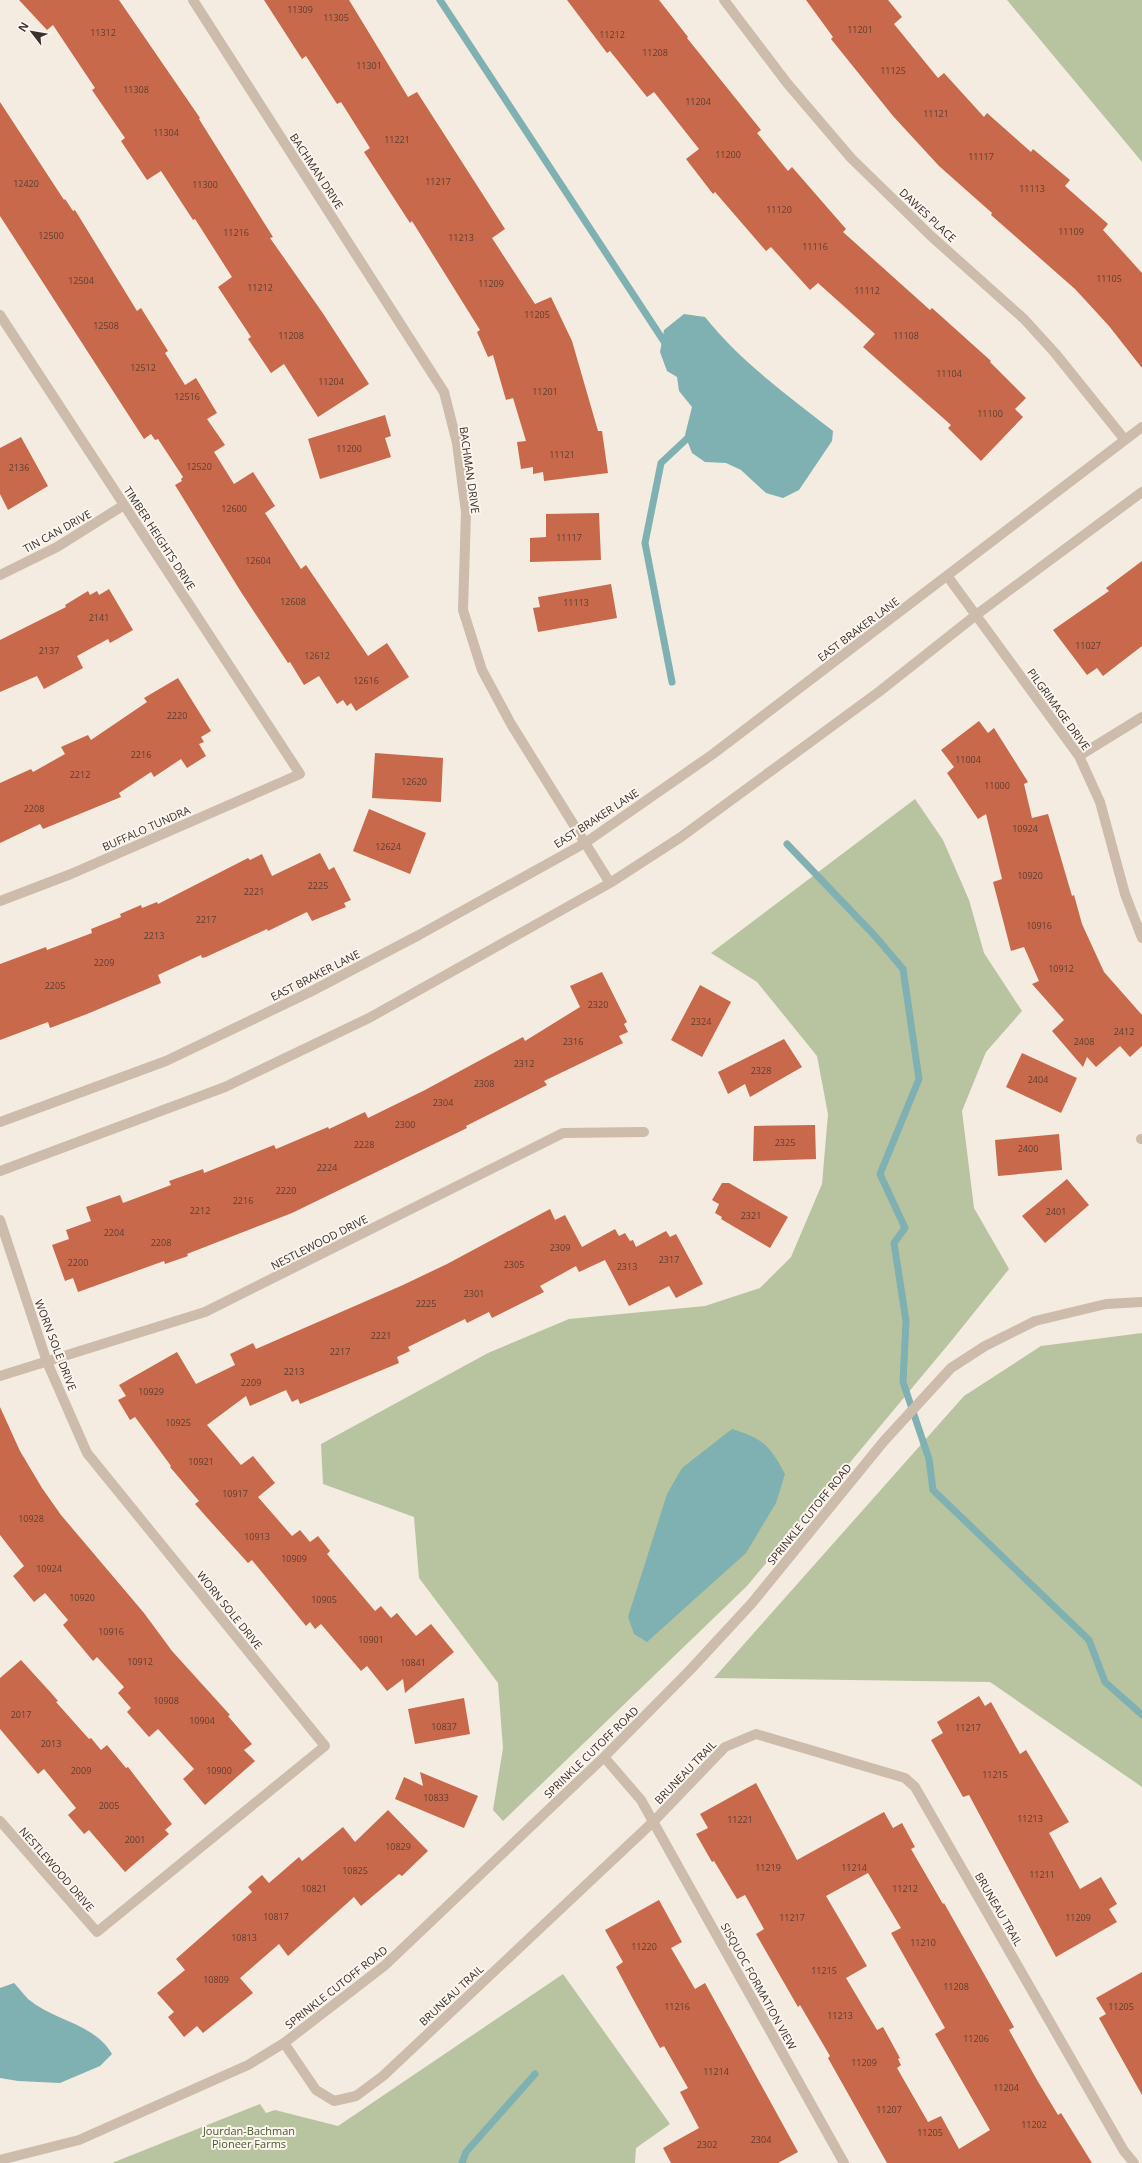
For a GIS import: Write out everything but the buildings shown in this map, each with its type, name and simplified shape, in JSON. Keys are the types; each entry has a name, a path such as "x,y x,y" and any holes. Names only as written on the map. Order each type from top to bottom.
{"street":[{"name":"BACHMAN DRIVE","path":"194,0 444,392 457,443 466,512 463,610 482,670 511,724 610,883"},
{"name":"DAWES PLACE","path":"724,0 787,83 851,158 931,236 1024,319 1055,353 1124,440"},
{"name":"TIMBER HEIGHTS DRIVE","path":"0,315 300,774"},
{"name":"EAST BRAKER LANE","path":"0,1122 166,1062 310,992 419,935 585,843 713,754 948,577 1142,427"},
{"path":"0,1171 225,1087 370,1018 610,883 681,837 841,719 976,615 1142,492"},
{"name":"TIN CAN DRIVE","path":"0,575 57,547 124,506"},
{"name":"PILGRIMAGE DRIVE","path":"948,577 1079,756 1100,802 1125,894 1142,938"},
{"path":"1079,756 1142,717"},
{"name":"BUFFALO TUNDRA","path":"0,901 72,874 300,774"},
{"name":"NESTLEWOOD DRIVE","path":"0,1376 206,1312 563,1134 644,1132"},
{"name":"WORN SOLE DRIVE","path":"0,1220 47,1362 87,1453 325,1746 97,1932"},
{"name":"SPRINKLE CUTOFF ROAD","path":"0,2160 79,2140 248,2065 284,2042 384,1966 604,1757 691,1669 752,1603 884,1440 951,1368 985,1346 1035,1321 1106,1304 1142,1302"},
{"name":"BRUNEAU TRAIL","path":"284,2042 316,2090 334,2101 356,2096 383,2076 654,1821 725,1747 756,1734 905,1778 915,1787 1120,2144 1134,2163"},
{"name":"SISQUOC FORMATION VIEW","path":"604,1757 642,1800 844,2163"},
{"name":"NESTLEWOOD DRIVE","path":"0,1821 97,1932"}],"green space":[{"path":"1007,0 1142,0 1142,162"},
{"path":"915,799 943,840 969,900 984,953 1022,1011 986,1052 962,1111 974,1208 1009,1269 952,1340 747,1586 503,1821 493,1810 503,1748 498,1683 419,1578 414,1517 323,1484 321,1444 488,1353 569,1319 705,1306 760,1288 791,1257 822,1184 828,1114 817,1056 757,982 711,953"},
{"path":"1142,1333 1142,1787 990,1682 714,1678 964,1396 1041,1346"},
{"name":"Jourdan-Bachman Pioneer Farms","path":"563,1974 670,2124 636,2148 635,2163 112,2163 260,2104 266,2113 275,2110 338,2126"}],"water":[{"path":"684,314 705,317 719,334 750,364 833,431 832,441 799,490 783,498 766,493 741,470 726,463 705,462 692,453 685,435 692,407 679,391 677,377 667,371 660,352 664,330"},
{"path":"732,1429 752,1436 764,1444 770,1450 785,1474 776,1503 746,1553 647,1642 634,1634 628,1617 667,1494 682,1468"},
{"path":"14,1983 28,1999 38,2006 95,2035 112,2054 100,2066 60,2083 18,2081 0,2078 0,1988"}],"waterway":[{"path":"440,0 667,346"},
{"path":"672,682 645,543 661,463 693,433"},
{"path":"787,844 875,936 903,969 919,1079 880,1174 905,1228 894,1243 906,1321 903,1382 929,1459 933,1490 1089,1640 1105,1682 1142,1715"},
{"path":"462,2163 466,2152 535,2074"}]}
